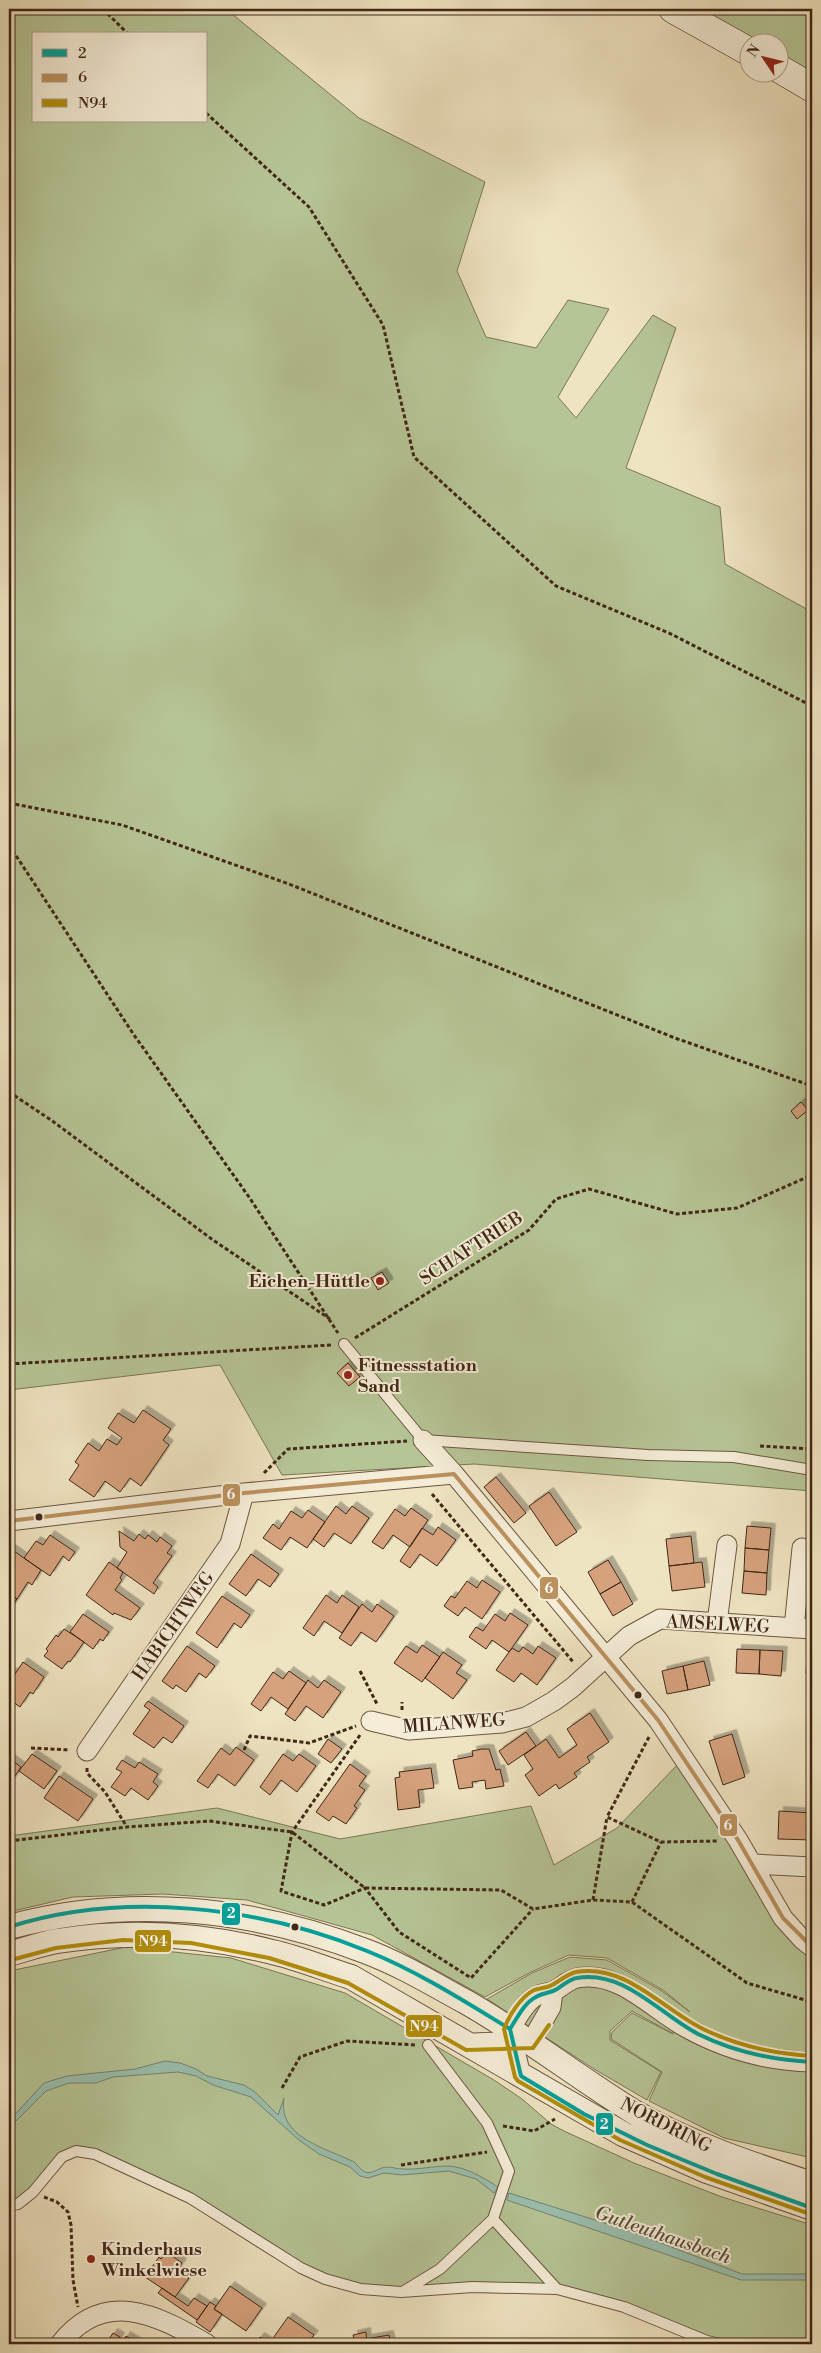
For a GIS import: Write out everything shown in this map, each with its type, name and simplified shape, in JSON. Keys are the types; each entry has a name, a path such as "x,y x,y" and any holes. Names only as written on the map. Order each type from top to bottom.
{"main road":[{"path":"673,9 738,45"},
{"path":"788,74 812,88"}],"street":[{"path":"423,1440 454,1474 658,1720 738,1840 769,1897 783,1918 812,1947"},
{"path":"9,1521 244,1493 454,1474"},
{"name":"HABICHTWEG","path":"87,1751 230,1544 244,1493"},
{"path":"718,1623 727,1545"},
{"path":"794,1628 802,1548"},
{"name":"AMSELWEG","path":"606,1658 629,1636 660,1619 812,1629"},
{"name":"MILANWEG","path":"371,1721 409,1730 502,1723 526,1717 554,1701 606,1658"},
{"path":"752,1864 812,1867"},
{"name":"NORDRING","path":"9,1926 49,1916 116,1908 192,1910 282,1924 365,1951 405,1969 635,2112 717,2151 812,2184"},
{"name":"NORDRING","path":"9,1954 55,1942 123,1934 192,1937 271,1952 352,1977 575,2108 623,2134 708,2170 812,2208"},
{"path":"521,2076 518,2039 529,2002 537,1995 553,1992 576,1978 597,1978 622,1985 685,2027 729,2048 782,2061 812,2062"},
{"name":"NORDRING","path":"468,2044 518,2039"},
{"path":"60,2344 81,2322 103,2313 130,2311 157,2318 207,2344"}],"lane":[{"path":"344,1344 423,1440 648,1455 734,1457 812,1470"},
{"path":"401,2292 440,2268 493,2220 509,2171 487,2123 428,2045"},
{"path":"9,2206 18,2204 33,2192 62,2157 76,2151 95,2154 190,2198 301,2268 325,2279 362,2289 401,2292 473,2287 557,2289 624,2307 706,2340 721,2344"},
{"path":"493,2220 557,2289"}],"path":[{"path":"103,9 126,32"},
{"path":"208,115 310,207 383,325 414,457 556,586 669,633 812,706"},
{"path":"9,803 122,825 289,884 675,1038 812,1086"},
{"path":"9,845 134,1035 249,1197 332,1320 344,1344 9,1364"},
{"path":"9,1092 51,1120 213,1240 332,1320"},
{"name":"SCHAFTRIEB","path":"344,1344 529,1230 556,1199 589,1189 677,1214 736,1208 812,1175"},
{"path":"244,1493 288,1449 423,1440"},
{"path":"418,1478 585,1676"},
{"path":"360,1671 389,1726"},
{"path":"592,1900 607,1817 658,1720"},
{"path":"244,1750 250,1736 310,1743 371,1721"},
{"path":"371,1721 292,1832 281,1891 324,1905 365,1888 501,1890 533,1909 592,1900 632,1902 747,1983 812,2002"},
{"path":"31,1748 87,1751"},
{"path":"87,1773 105,1792 127,1827"},
{"path":"607,1817 661,1842 738,1840"},
{"path":"9,1841 127,1827 209,1820 292,1832 365,1888 399,1932 471,1978 533,1909"},
{"path":"632,1902 661,1842"},
{"path":"282,2088 300,2056 347,2041 428,2045"},
{"path":"487,2123 534,2131 575,2108"},
{"path":"402,2165 500,2150"},
{"path":"33,2192 57,2202 68,2212 71,2224 73,2280 81,2322"}],"shaded area":[{"path":"9,9 226,9 359,118 485,182 457,271 486,337 536,348 568,300 609,309 558,397 576,418 653,315 676,328 626,468 720,507 725,564 812,612 812,1491 474,1464 282,1475 220,1365 9,1390"},
{"path":"675,9 812,9 812,88 788,73 788,32 738,32 738,37"},
{"path":"679,1763 812,1945 812,2158 724,2138 649,2101 662,2072 611,2039 612,2032 632,2013 673,2034 685,2017 672,2033 632,2011 610,2031 610,2040 661,2072 647,2100 594,2069 487,1999 532,1973 570,1957 607,1960 662,1991 690,2012 663,1990 607,1958 569,1955 531,1972 485,1997 372,1935 247,1900 163,1894 73,1897 9,1912 9,1836 217,1808 340,1839 531,1806 554,1865 617,1828"},
{"path":"126,1947 231,1958 345,1993 494,2080 522,2099 551,2124 564,2131 634,2163 722,2197 812,2225 812,2344 721,2344 557,2289 401,2292 325,2279 190,2198 76,2151 9,2206 9,1971"},
{"path":"165,2061 180,2063 196,2069 207,2076 244,2085 255,2092 278,2115 284,2098 284,2112 288,2123 296,2132 306,2140 354,2162 367,2173 387,2167 409,2169 449,2166 468,2171 498,2187 494,2193 476,2179 449,2171 402,2175 384,2173 368,2178 360,2176 350,2167 319,2154 299,2140 251,2097 213,2085 196,2076 178,2072 113,2077 96,2083 69,2083 46,2091 9,2128 9,2121 44,2083 67,2076 135,2069"},
{"path":"509,2193 627,2230 742,2274 812,2274 812,2280 741,2280 507,2200"}],"building":[{"path":"801,1102 808,1110 797,1119 791,1111"},
{"name":"Eichen-Hüttle","path":"382,1272 389,1283 378,1290 371,1278"},
{"name":"Fitnessstation Sand","path":"348,1363 360,1377 349,1386 337,1373"},
{"path":"143,1410 171,1429 163,1440 169,1445 141,1486 130,1478 120,1492 105,1481 94,1497 69,1480 79,1465 75,1462 88,1443 99,1451 107,1439 117,1445 122,1438 108,1428 118,1413 134,1423"},
{"path":"496,1477 526,1513 514,1523 484,1487"},
{"path":"549,1492 577,1532 556,1546 529,1506"},
{"path":"336,1506 346,1514 352,1506 369,1518 351,1544 334,1533 324,1547 313,1539"},
{"path":"411,1508 428,1520 410,1547 393,1535 383,1549 372,1542 395,1509 405,1516"},
{"path":"308,1510 325,1522 307,1548 290,1537 281,1550 263,1538 273,1524 279,1529 291,1511 302,1518"},
{"path":"747,1526 771,1528 769,1550 745,1548"},
{"path":"438,1527 456,1540 437,1566 420,1554 410,1568 400,1561 422,1528 433,1535"},
{"path":"119,1531 134,1541 139,1534 145,1539 148,1535 157,1542 160,1537 172,1546 167,1553 172,1556 153,1583 158,1587 154,1594 117,1568 127,1552 120,1547"},
{"path":"50,1535 75,1552 69,1561 63,1556 50,1576 24,1558 36,1541 43,1545"},
{"path":"691,1536 694,1563 669,1566 666,1539"},
{"path":"745,1548 769,1550 767,1573 744,1571"},
{"path":"11,1549 41,1570 32,1585 28,1582 17,1599 9,1593 9,1552"},
{"path":"251,1554 279,1574 270,1587 258,1579 246,1596 229,1584"},
{"path":"608,1560 621,1582 600,1594 588,1572"},
{"path":"109,1562 123,1572 120,1578 122,1580 115,1590 140,1608 131,1620 114,1613 113,1615 86,1595"},
{"path":"702,1562 705,1587 672,1591 669,1566"},
{"path":"744,1571 767,1573 766,1595 742,1593"},
{"path":"482,1580 500,1592 482,1619 465,1607 458,1616 444,1606 451,1596 455,1598 467,1581 477,1588"},
{"path":"621,1582 633,1604 613,1616 600,1594"},
{"path":"9,1593 17,1599 9,1611"},
{"path":"326,1595 337,1603 342,1595 359,1607 342,1633 324,1621 314,1636 303,1628"},
{"path":"222,1596 250,1615 241,1628 234,1623 217,1648 196,1633"},
{"path":"362,1604 372,1612 377,1604 394,1616 376,1642 361,1632 351,1646 339,1638"},
{"path":"510,1613 528,1625 509,1652 492,1640 486,1649 469,1637 476,1627 483,1631 495,1614 505,1621"},
{"path":"83,1614 109,1632 103,1641 100,1639 93,1649 70,1632"},
{"path":"64,1629 84,1642 70,1662 68,1661 62,1669 44,1656 48,1651 46,1649 56,1635 58,1637"},
{"path":"422,1645 440,1657 422,1682 394,1663 406,1646 417,1653"},
{"path":"187,1646 215,1666 206,1678 199,1673 186,1692 176,1685 173,1689 162,1681"},
{"path":"538,1646 556,1658 537,1685 521,1673 514,1682 496,1670 512,1648 519,1652 523,1647 533,1654"},
{"path":"737,1649 760,1650 759,1674 736,1673"},
{"path":"808,1649 812,1649 812,1673 806,1673"},
{"path":"760,1650 783,1651 781,1676 759,1674"},
{"path":"443,1652 462,1665 456,1673 467,1680 453,1699 425,1678"},
{"path":"704,1661 710,1685 688,1690 683,1666"},
{"path":"23,1662 44,1677 33,1694 30,1692 20,1707 9,1699 9,1677 12,1672 15,1674"},
{"path":"683,1666 688,1690 667,1694 662,1671"},
{"path":"289,1671 306,1683 288,1709 271,1697 261,1711 251,1704 273,1672 283,1679"},
{"path":"308,1680 318,1688 324,1680 341,1692 323,1718 306,1706 295,1721 285,1714"},
{"path":"148,1701 184,1726 172,1743 163,1737 154,1748 133,1734 150,1710 144,1706"},
{"path":"590,1713 609,1742 587,1757 590,1762 574,1773 577,1777 559,1789 556,1784 539,1796 525,1775 533,1769 524,1755 546,1739 559,1758 577,1745 567,1729"},
{"path":"526,1732 536,1746 508,1765 499,1751"},
{"path":"732,1734 745,1777 723,1785 709,1741"},
{"path":"328,1739 342,1749 331,1763 318,1754"},
{"path":"236,1747 254,1760 235,1786 218,1774 208,1788 197,1781 221,1748 230,1755"},
{"path":"489,1749 496,1770 500,1769 504,1786 486,1789 485,1780 472,1782 473,1787 459,1789 453,1760 473,1756 472,1751"},
{"path":"32,1754 57,1771 44,1789 19,1771"},
{"path":"283,1754 293,1761 299,1754 316,1766 297,1792 281,1780 270,1795 260,1787"},
{"path":"9,1758 21,1767 9,1785"},
{"path":"122,1760 135,1768 139,1762 158,1774 153,1782 158,1786 148,1800 131,1788 125,1796 111,1787 122,1772 116,1769"},
{"path":"350,1764 366,1776 359,1786 365,1790 354,1806 357,1808 346,1824 333,1816 329,1821 316,1812"},
{"path":"431,1768 434,1788 418,1790 420,1807 398,1810 395,1778 400,1777 399,1772"},
{"path":"59,1776 93,1799 78,1821 44,1798"},
{"path":"779,1811 812,1813 812,1840 778,1839"},
{"path":"812,1887 812,1920 807,1919"},
{"path":"167,2252 182,2263 177,2270 189,2278 175,2297 145,2277 159,2257 161,2259"},
{"path":"230,2286 262,2308 246,2331 214,2309"},
{"path":"162,2288 188,2306 194,2298 207,2306 197,2320 158,2293"},
{"path":"210,2302 216,2306 214,2309 222,2314 210,2332 196,2322"},
{"path":"288,2317 314,2335 307,2344 276,2344 271,2341"},
{"path":"366,2332 367,2344 345,2344 355,2343 353,2335"},
{"path":"113,2333 120,2337 116,2344 106,2344"},
{"path":"389,2335 391,2344 367,2344 366,2339"},
{"path":"126,2336 139,2344 121,2344"},
{"path":"260,2337 271,2344 255,2344"}],"transit line":[{"name":"6","path":"454,1474 658,1720 738,1840 783,1918 812,1947"},
{"name":"6","path":"9,1521 244,1493 454,1474"},
{"name":"2","path":"9,1927 53,1916 98,1909 143,1907 190,1909 235,1914 281,1923 325,1936 367,1951 404,1968 510,2029 521,2076 584,2114 647,2145 717,2174 812,2208"},
{"name":"N94","path":"11,1960 56,1948 123,1940 191,1943 269,1958 348,1983 466,2050 533,2048 549,2025"},
{"name":"N94","path":"810,2214 705,2177 620,2140 518,2081 515,2077 504,2029 516,2007 529,1993 550,1986 573,1973 594,1971 628,1981 690,2022 718,2036 757,2048 812,2056"},
{"name":"2","path":"510,2029 521,2011 538,1996 555,1990 574,1979 594,1977 610,1980 626,1987 684,2026 726,2046 754,2054 812,2062"}],"place":[{"name":"Eichen-Hüttle","path":"380,1281"},
{"name":"Fitnessstation Sand","path":"348,1375"},
{"name":"Kinderhaus Winkelwiese","path":"91,2259"}],"water label":[{"name":"Gutleuthausbach","path":"663,2234"}]}
